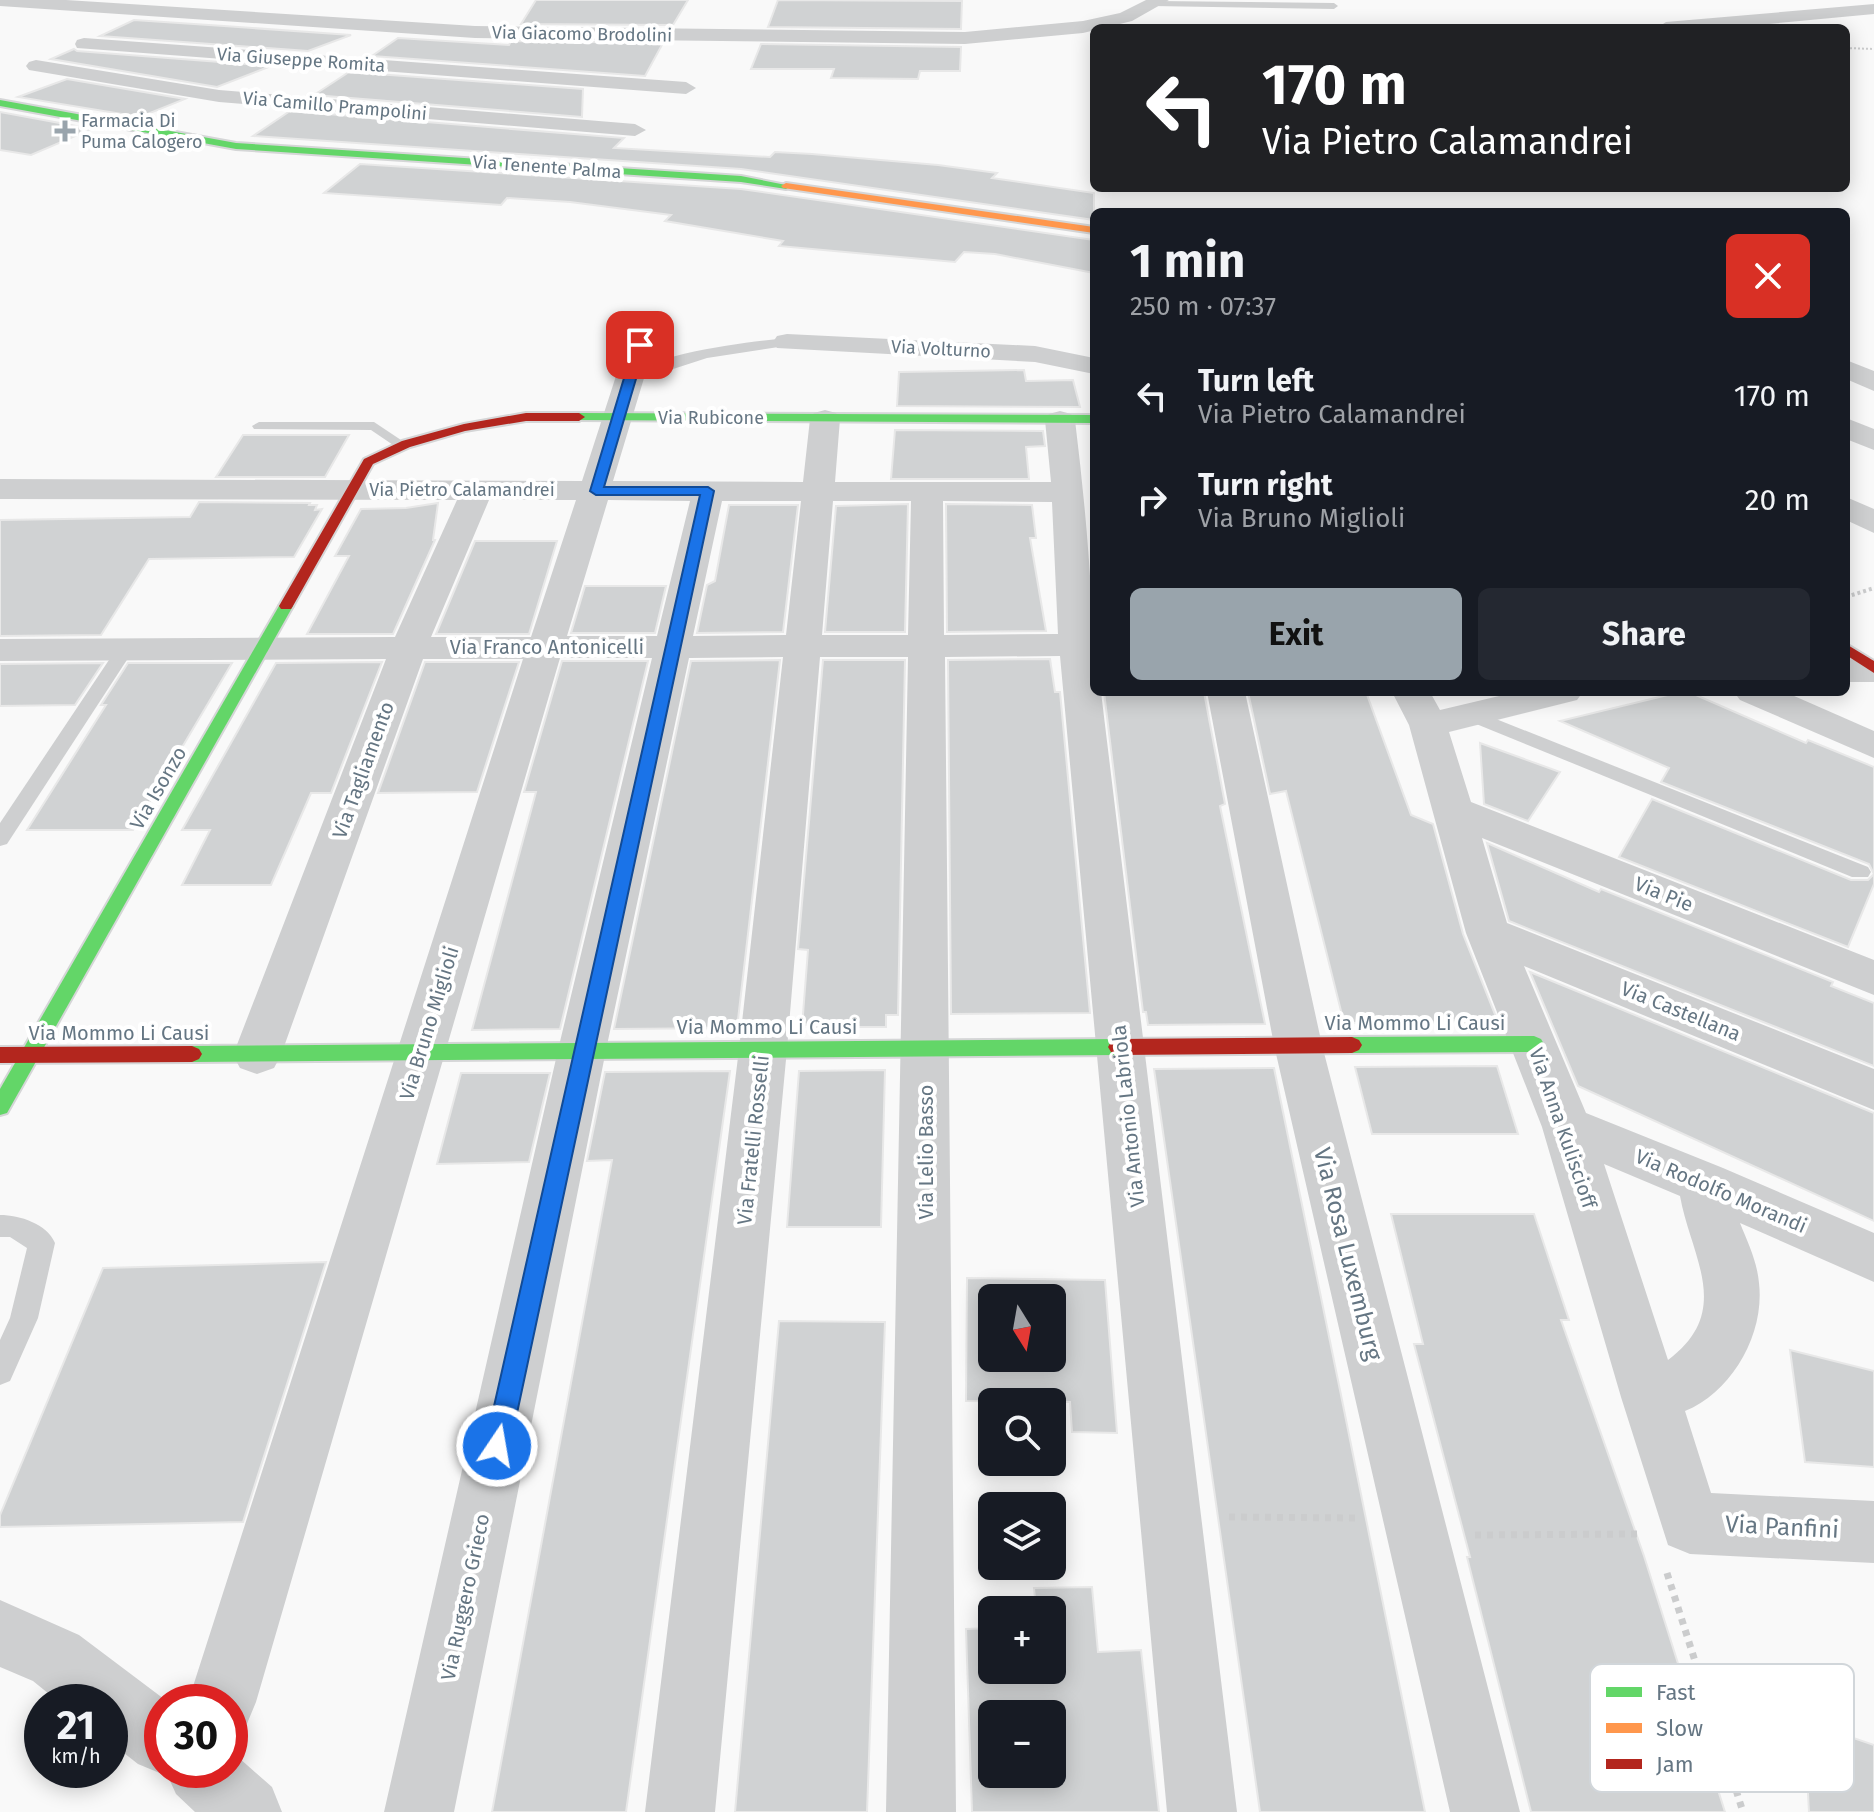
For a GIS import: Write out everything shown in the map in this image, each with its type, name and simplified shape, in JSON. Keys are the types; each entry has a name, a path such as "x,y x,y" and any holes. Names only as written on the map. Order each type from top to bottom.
{"street":[{"name":"Via Giacomo Brodolini","path":"0,1 227,8 361,24 475,32 965,38 1090,31"},
{"path":"1110,24 1158,2"},
{"path":"1747,24 1873,10"},
{"path":"361,24 466,12"},
{"path":"485,101 572,34"},
{"name":"Via Giuseppe Romita","path":"84,44 686,88"},
{"path":"219,96 277,59"},
{"name":"Via Camillo Prampolini","path":"36,66 219,96 635,130"},
{"name":"Via Tenente Palma","path":"0,103 236,146 741,179 1090,229"},
{"name":"Via Volturno","path":"787,342 1035,354 1090,365"},
{"path":"1850,370 1874,382"},
{"name":"Via Rubicone","path":"354,490 368,462 399,444 453,429 526,417 630,380 825,419 1077,419"},
{"name":"Via Bruno Miglioli","path":"228,1684 544,646 630,380"},
{"path":"1850,419 1874,412"},
{"name":"Via Fratelli Rosselli","path":"680,1812 763,1049 825,419"},
{"name":"Via Antonio Labriola","path":"1077,419 1068,492 1168,1516 1202,1812"},
{"path":"1850,429 1874,441"},
{"name":"Via Pietro Calamandrei","path":"0,489 1068,492"},
{"name":"Via Tagliamento","path":"257,1055 409,647 478,489"},
{"name":"Via Isonzo","path":"0,1107 354,490"},
{"name":"Via Ruggero Grieco","path":"419,1812 582,1050 708,491"},
{"name":"Via Lelio Basso","path":"921,1812 927,1048 927,492"},
{"path":"1850,509 1874,523"},
{"path":"1850,540 1874,533"},
{"name":"Via Franco Antonicelli","path":"0,650 1085,645"},
{"path":"1850,651 1874,670"},
{"path":"1850,671 1874,670"},
{"name":"Via Rosa Luxemburg","path":"1227,696 1298,1045 1485,1812"},
{"path":"1436,711 1537,696"},
{"path":"1762,696 1874,746"},
{"name":"Via Anna Kuliscioff","path":"1436,711 1454,811 1488,933 1567,1127 1650,1397 1677,1543"},
{"name":"Via Pie","path":"1454,811 1874,978"},
{"name":"Via Castellana","path":"1488,933 1874,1090"},
{"name":"Via Mommo Li Causi","path":"0,1055 1534,1044"},
{"name":"Via Rodolfo Morandi","path":"1567,1127 1705,1183 1874,1258"},
{"path":"1650,1397 1683,1383 1707,1362 1724,1336 1732,1307 1730,1271 1706,1207 1705,1183"},
{"name":"Via Panfini","path":"1677,1543 1874,1532"},
{"path":"0,1633 56,1658 144,1726"},
{"path":"221,1788 247,1812"}],"lane":[{"path":"1158,2 1334,6"},
{"path":"630,380 651,369 729,347 787,342"},
{"path":"259,426 374,426 399,444"},
{"path":"0,839 125,649"},
{"path":"1436,711 1860,872"},
{"path":"0,1226 14,1226 42,1243 24,1318 0,1372"}],"path":[{"path":"1850,48 1874,49"},
{"path":"1850,596 1874,588"},
{"path":"1677,1543 1707,1664"},
{"path":"1738,1792 1743,1812"}],"building":[{"path":"536,0 688,0 673,25 521,24"},
{"path":"778,0 962,1 961,29 768,27"},
{"path":"134,20 351,35 308,51 100,36"},
{"path":"398,38 509,45 511,41 663,43 645,76 372,56"},
{"path":"761,44 961,47 960,71 920,71 918,79 831,78 834,69 751,69"},
{"path":"74,49 271,66 217,87 51,59"},
{"path":"349,72 583,89 582,117 314,95"},
{"path":"67,79 185,99 140,117 18,97"},
{"path":"290,111 624,138 614,148 770,157 775,152 812,154 997,173 992,178 1094,193 1094,208 1090,208 1090,219 741,169 253,136"},
{"path":"0,112 92,129 31,155 0,150"},
{"path":"360,164 741,189 1090,239 1090,272 995,254 964,252 955,262 779,246 783,241 665,221 671,215 570,202 507,198 501,205 324,193"},
{"path":"1024,370 1026,381 1073,380 1080,407 897,406 899,372"},
{"path":"895,430 1043,431 1045,446 1026,447 1029,479 891,479"},
{"path":"243,435 349,435 325,477 216,477"},
{"path":"199,502 310,503 317,505 315,510 322,509 294,557 149,559 101,635 0,636 0,520 190,517"},
{"path":"438,503 435,540 393,634 307,634 349,556 335,556 361,509 406,508"},
{"path":"908,504 905,632 825,632 836,506"},
{"path":"946,504 1032,505 1036,538 1030,538 1046,631 947,632"},
{"path":"729,505 798,505 783,632 697,633 707,585 715,581"},
{"path":"475,541 557,541 529,634 436,634"},
{"path":"585,586 666,586 655,633 571,633"},
{"path":"1050,659 1055,692 1060,692 1090,1013 951,1014 948,660"},
{"path":"780,660 737,1028 614,1029 691,661"},
{"path":"823,660 905,660 898,1015 886,1015 886,1027 802,1027 808,950 798,949"},
{"path":"562,661 648,661 560,1029 472,1030 536,792 524,792"},
{"path":"382,662 331,793 311,793 271,885 182,885 210,830 182,830 276,663"},
{"path":"425,662 519,662 477,792 378,793"},
{"path":"103,663 75,705 0,706 0,664"},
{"path":"128,663 232,663 133,830 27,830 106,705 101,705"},
{"path":"1104,696 1205,696 1225,804 1220,806 1265,1024 1148,1025 1146,1012 1143,1012"},
{"path":"1249,696 1367,696 1411,815 1433,824 1463,934 1498,1022 1344,1023 1286,791 1270,794"},
{"path":"1663,696 1698,696 1806,743 1808,740 1874,767 1874,874 1869,864 1661,782 1669,768 1560,721"},
{"path":"1480,743 1560,772 1528,821 1484,804"},
{"path":"1652,799 1851,880 1868,880 1874,874 1874,884 1848,947 1619,857"},
{"path":"1487,843 1599,892 1601,889 1833,982 1831,986 1874,1003 1874,1066 1509,921"},
{"path":"1530,972 1874,1113 1874,1221 1578,1086"},
{"path":"1497,1066 1518,1134 1372,1134 1355,1067"},
{"path":"1274,1068 1425,1812 1260,1812 1154,1069"},
{"path":"885,1070 881,1227 787,1227 799,1071"},
{"path":"730,1071 626,1812 492,1812 612,1160 587,1161 605,1072"},
{"path":"461,1073 550,1073 529,1162 437,1164"},
{"path":"1391,1214 1534,1214 1569,1320 1561,1320 1644,1556 1678,1664 1590,1664 1590,1792 1719,1792 1725,1812 1531,1812 1467,1557 1470,1557 1414,1344 1423,1344"},
{"path":"326,1262 243,1522 0,1527 0,1515 103,1268"},
{"path":"967,1278 1105,1280 1117,1433 1072,1432 1066,1388 978,1388 978,1401 966,1401"},
{"path":"779,1321 885,1322 867,1812 735,1812"},
{"path":"1790,1350 1874,1371 1874,1467 1805,1462"},
{"path":"1092,1587 1098,1652 1141,1650 1159,1812 972,1812 966,1629 978,1629 978,1684 1066,1684 1066,1596 1035,1596 1034,1588"},
{"path":"1854,1738 1874,1745 1874,1812 1809,1812 1808,1792 1854,1792"}],"traffic: fast":[{"path":"0,103 236,146 741,179 786,186"},
{"path":"579,417 1090,419"},
{"path":"0,1107 286,606"},
{"path":"1352,1045 1534,1044"},
{"path":"192,1054 1118,1047"}],"traffic: slow":[{"path":"786,186 1090,229"}],"traffic: jam":[{"path":"286,606 368,462 406,444 464,428 526,417 579,417"},
{"path":"1850,651 1874,668"},
{"path":"1118,1047 1352,1045"},
{"path":"0,1055 192,1054"}],"place":[{"name":"Farmacia Di Puma Calogero","path":"65,131"}],"route":[{"path":"497,1446 582,1050 708,491 596,491 640,345"}]}
